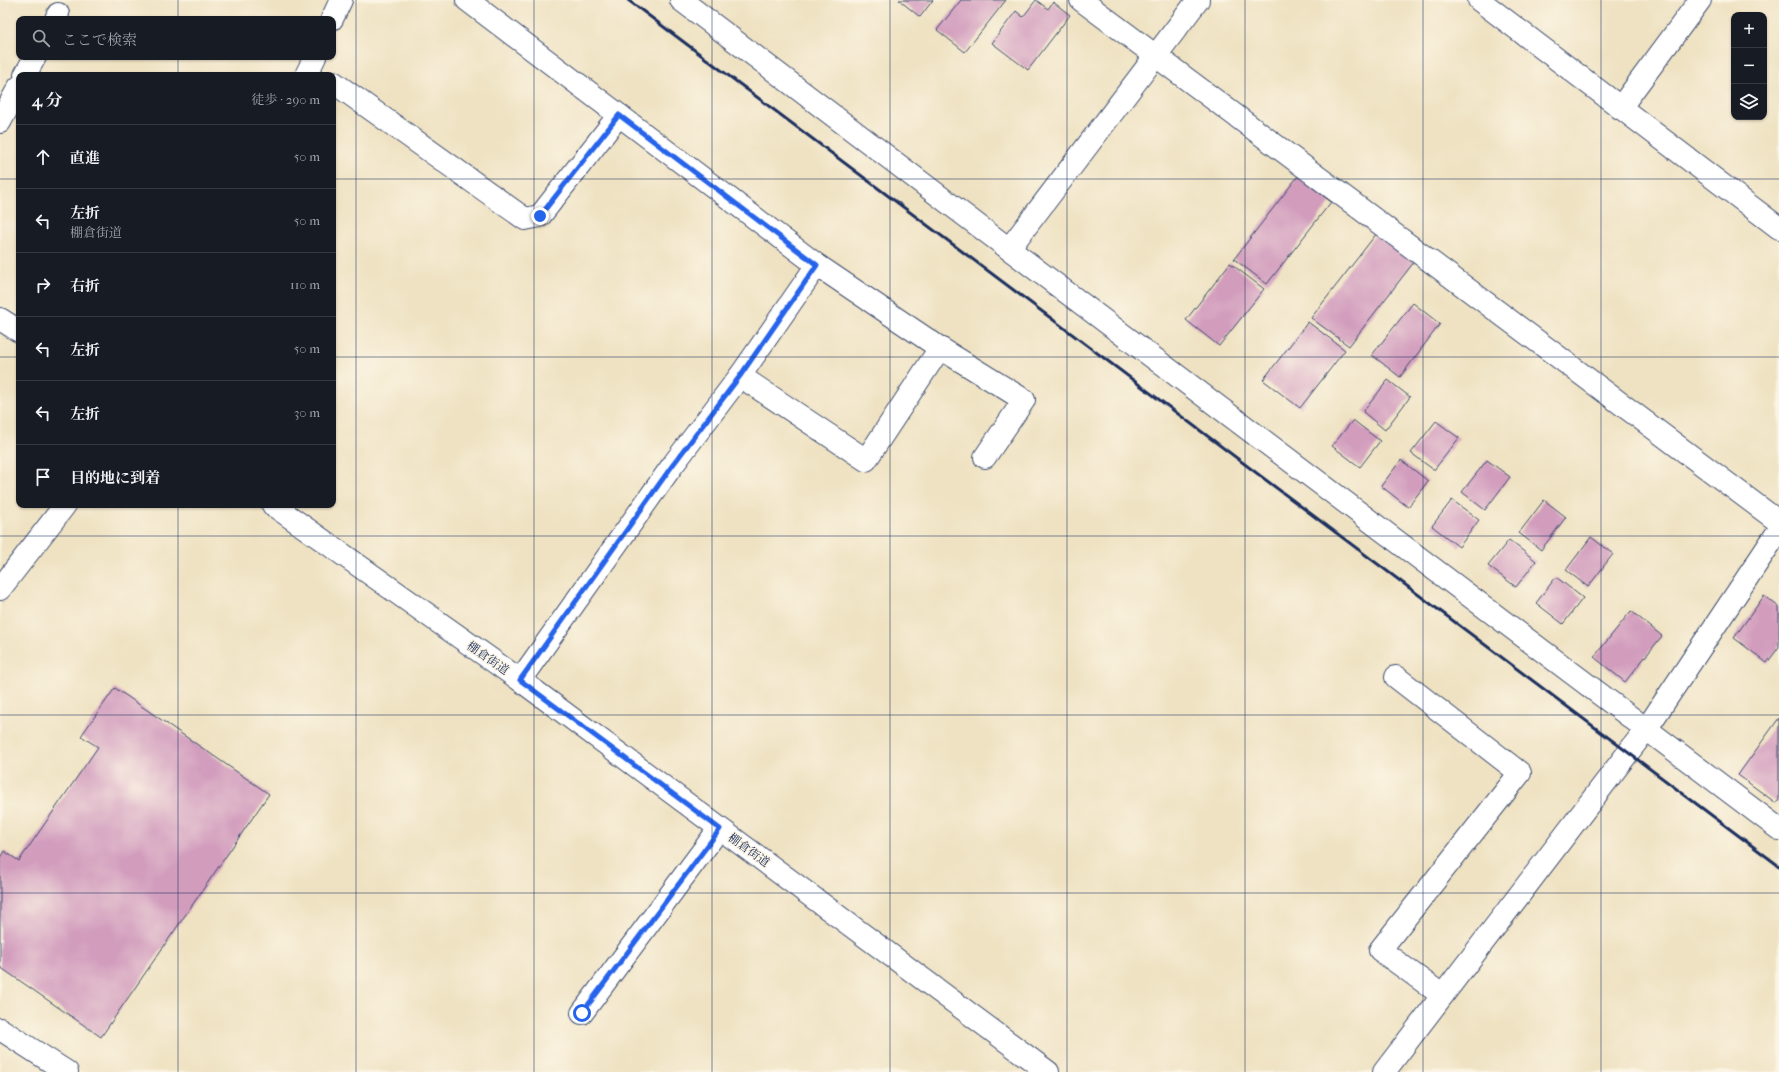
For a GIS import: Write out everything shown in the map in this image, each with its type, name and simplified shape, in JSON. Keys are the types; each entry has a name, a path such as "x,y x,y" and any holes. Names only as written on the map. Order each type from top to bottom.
{"street":[{"path":"333,16 341,0"},
{"path":"467,0 817,265 940,348 1024,400 985,457"},
{"path":"1081,0 1779,522"},
{"path":"1009,249 1198,0"},
{"path":"1479,0 1502,7 1620,108 1779,228"},
{"path":"1620,108 1700,0"},
{"path":"693,3 1009,249 1647,728 1779,829"},
{"path":"27,72 33,60"},
{"path":"336,84 525,219 540,216 619,115"},
{"path":"0,122 16,93"},
{"path":"520,680 672,466 740,376 817,265"},
{"path":"0,319 16,329"},
{"path":"740,376 866,460 940,348"},
{"path":"0,590 63,508"},
{"name":"棚倉街道","path":"277,508 520,680 1048,1072"},
{"path":"1384,1072 1647,728 1779,530"},
{"path":"1396,677 1520,773 1380,950 1442,995"},
{"path":"582,1013 720,829"},
{"path":"0,1029 67,1072"}],"building":[{"path":"899,0 933,0 920,17"},
{"path":"961,0 1006,0 965,52 937,30"},
{"path":"1036,0 1048,9 1053,2 1070,15 1028,70 992,43 1016,11 1023,17"},
{"path":"1298,176 1331,202 1267,284 1234,259"},
{"path":"1377,233 1414,262 1349,346 1311,318"},
{"path":"1230,263 1264,289 1219,346 1186,320"},
{"path":"1413,303 1440,324 1400,377 1372,355"},
{"path":"1308,322 1345,350 1300,408 1263,380"},
{"path":"1388,380 1410,397 1385,430 1363,412"},
{"path":"1353,420 1380,441 1360,467 1332,446"},
{"path":"1436,421 1459,438 1434,470 1411,453"},
{"path":"1401,460 1428,481 1408,507 1381,486"},
{"path":"1487,460 1510,477 1485,510 1462,492"},
{"path":"1452,500 1479,520 1459,547 1432,526"},
{"path":"1544,500 1566,517 1541,550 1519,533"},
{"path":"1591,537 1613,554 1588,587 1566,570"},
{"path":"1509,540 1536,561 1516,587 1488,566"},
{"path":"1556,577 1583,598 1563,624 1536,603"},
{"path":"1764,596 1779,607 1779,647 1767,663 1734,638"},
{"path":"1631,611 1662,636 1625,682 1594,657"},
{"path":"115,688 269,794 101,1037 0,967 0,858 4,851 19,861 98,747 81,736"},
{"path":"1779,718 1779,799 1776,803 1738,775"}],"railway":[{"path":"628,0 1779,866"}],"route":[{"path":"540,216 619,115 817,265 740,376 672,466 520,680 720,829 582,1013"}]}
